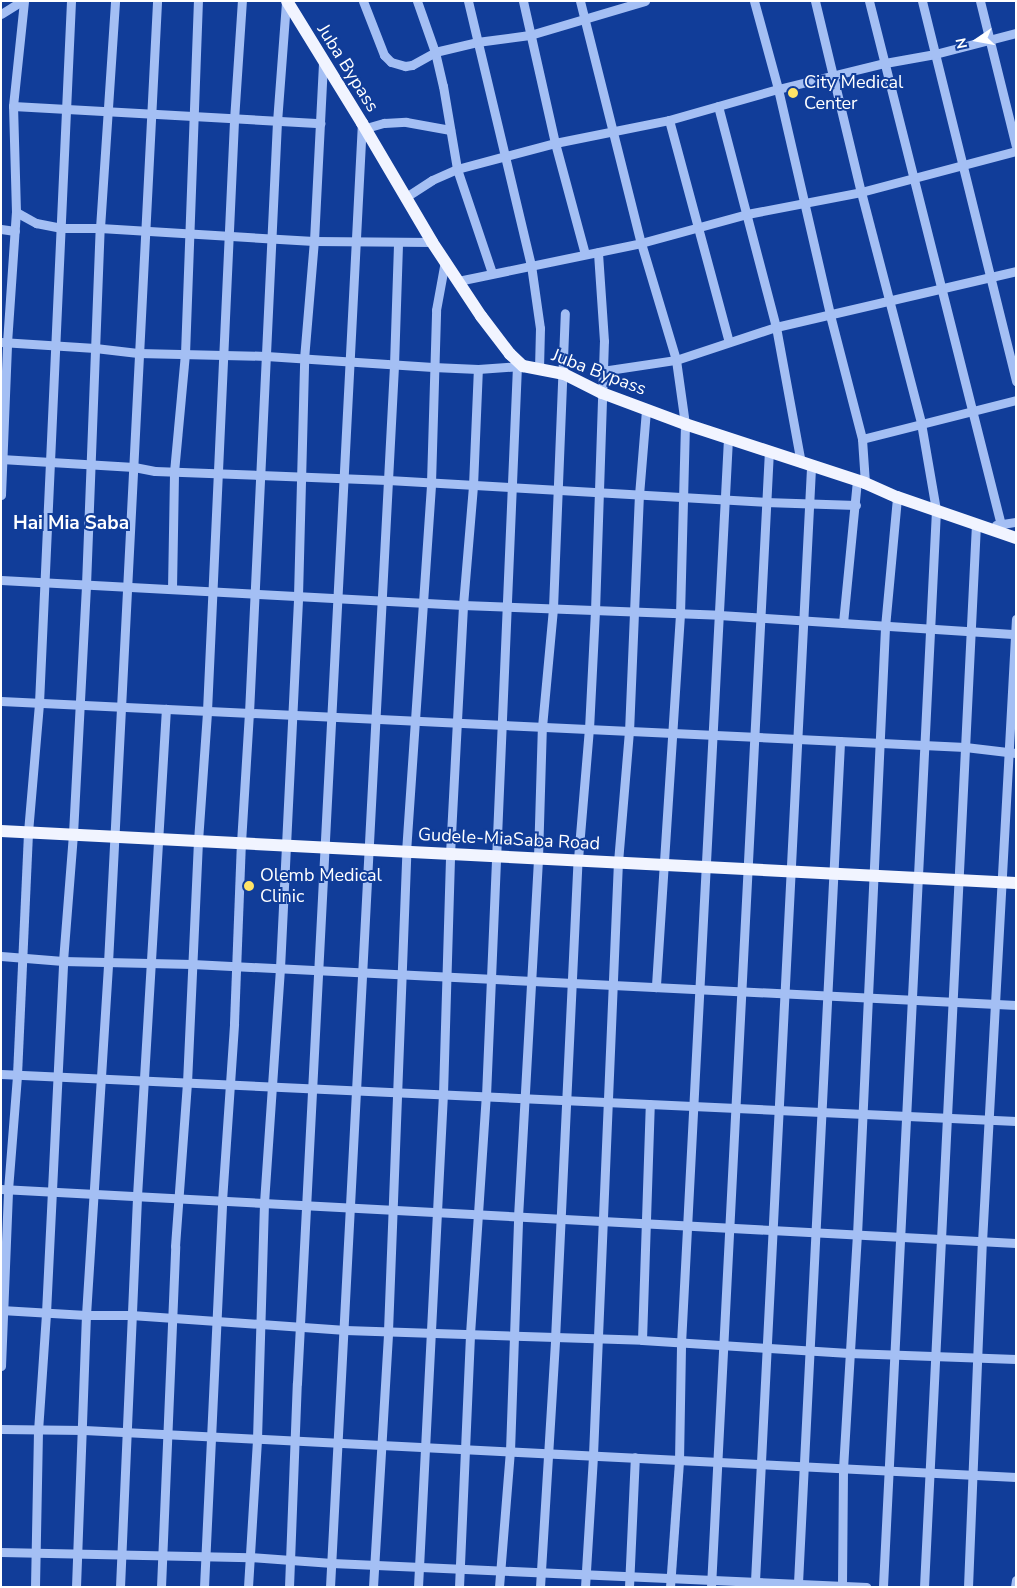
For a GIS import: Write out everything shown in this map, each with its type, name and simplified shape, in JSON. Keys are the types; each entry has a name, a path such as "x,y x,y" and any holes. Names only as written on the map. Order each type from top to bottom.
{"main road":[{"name":"Juba Bypass","path":"286,1 364,126 432,242 520,366 564,374 602,393 685,424 861,482 897,497 988,525 1016,538"},
{"name":"Gudele-MiaSaba Road","path":"1,831 1009,882"}],"street":[{"path":"1,14 23,1"},
{"path":"1,495 4,343 16,212 13,106 23,1"},
{"path":"1,1366 5,1189 17,1075 28,832 39,703 71,1"},
{"path":"35,1587 38,1430 46,1313 63,961 73,834 80,705 100,228 115,1"},
{"path":"76,1587 84,1430 86,1315 115,837 157,1"},
{"path":"172,589 174,472 185,354 192,117 198,1"},
{"path":"161,1587 174,1318 175,1246 187,1083 198,841 220,472 234,120 242,1"},
{"path":"204,1587 277,122 286,1"},
{"path":"363,1 376,37 388,60 404,66 412,65 435,52 477,42 530,35 643,1"},
{"path":"417,1 435,52 457,169 492,273"},
{"path":"468,1 531,265 540,328 539,368"},
{"path":"523,1 555,143 585,254"},
{"path":"580,1 641,243 676,360 685,424 680,614 662,865 656,987"},
{"path":"754,1 778,89 803,204 862,439 861,482 856,505 843,623"},
{"path":"815,1 861,192 891,301 921,423 936,510 887,1471 883,1587"},
{"path":"869,1 971,410 988,525 971,632 924,1587"},
{"path":"922,1 1016,382"},
{"path":"980,1 988,40 1016,146"},
{"path":"406,197 432,180 457,169 504,156 613,130 669,120 778,89 885,63 935,54 1016,32"},
{"path":"248,1587 257,1439 264,1203 280,968 284,845 298,596 304,359 314,241 323,63"},
{"path":"13,106 67,108 150,116 321,123"},
{"path":"718,106 776,327 806,465 809,503 801,622 791,871 755,1581"},
{"path":"669,120 729,342"},
{"path":"289,1587 350,361 364,126 406,122 450,130"},
{"path":"458,281 641,243 747,214 861,192 1016,151"},
{"path":"16,212 36,223 62,228 100,228 229,238 398,243 432,242"},
{"path":"1,228 15,230"},
{"path":"330,1587 345,1330 355,1090 394,365 398,243"},
{"path":"540,1587 555,1339 578,859 589,729 595,611 604,341 598,252"},
{"path":"373,1587 388,1331 396,1092 403,974 406,852 431,483 436,310 445,261"},
{"path":"602,371 676,360 776,327 1016,271"},
{"path":"500,1587 510,1451 518,1217 538,858 542,727 553,608 565,313"},
{"path":"4,343 95,348 138,353 266,356 433,367 478,369 520,366 500,725 492,979 479,1215 470,1334 459,1587"},
{"path":"418,1587 423,1448 443,1094 448,977 450,854 463,605 474,486 478,369"},
{"path":"862,439 1016,400"},
{"path":"585,1587 593,1455 618,862 629,732 636,612 639,495 646,409"},
{"path":"670,1587 679,1461 681,1344 728,437"},
{"path":"713,1584 769,451"},
{"path":"2,459 134,467 174,472 220,472 388,480 725,500 856,505"},
{"path":"842,1585 843,1470 863,1113 884,627 897,497"},
{"path":"988,525 1016,522"},
{"path":"1,580 86,585 128,585 213,592 463,605 719,615 801,622 1015,634"},
{"path":"968,1587 982,1242 995,1004 1009,882 1016,619"},
{"path":"1,701 965,747 1013,752"},
{"path":"120,1587 125,1432 137,1196 166,709"},
{"path":"799,1585 803,1467 840,741"},
{"path":"1,956 63,961 152,962 1016,1005"},
{"path":"1,1074 1016,1121"},
{"path":"642,1340 644,1224 650,1104"},
{"path":"5,1189 1016,1244"},
{"path":"2,1311 131,1315 345,1330 429,1332 555,1339 642,1340 724,1347 1016,1359"},
{"path":"1,1429 84,1430 211,1436 635,1457 843,1470 1016,1477"},
{"path":"629,1587 635,1457"},
{"path":"1,1552 250,1556 332,1563 671,1577 713,1584 755,1581 799,1585 866,1587"},
{"path":"1015,1587 1016,1580"}],"place":[{"name":"City Medical Center","path":"793,93"},
{"name":"Olemb Medical Clinic","path":"249,886"}],"district":[{"name":"Hai Mia Saba","path":"71,524"}]}
